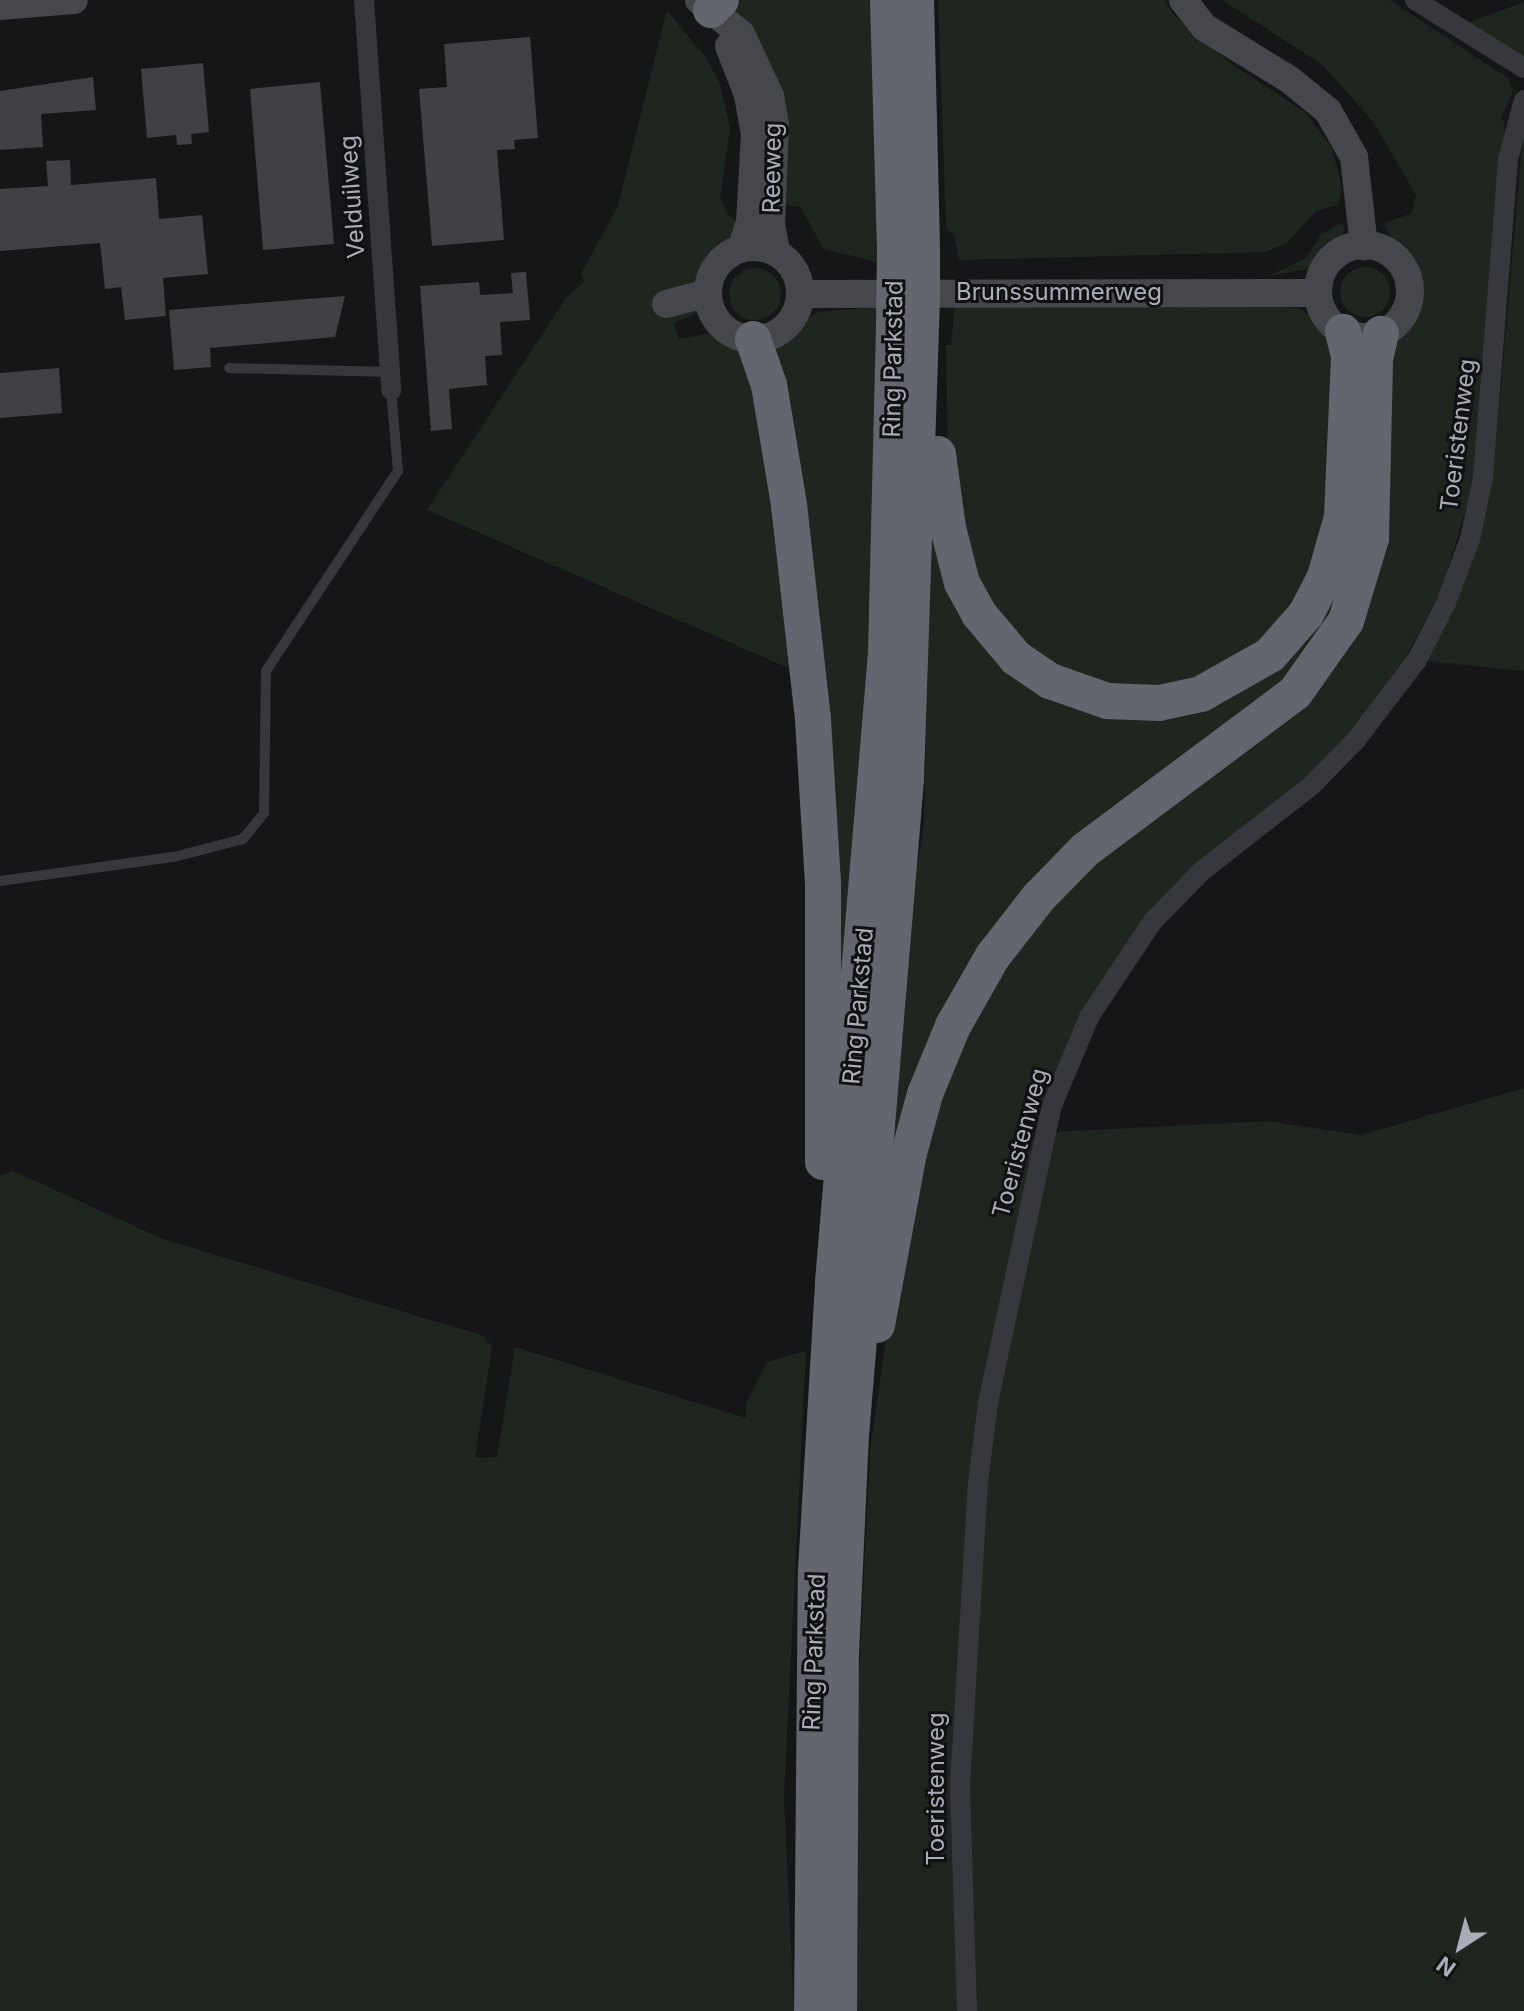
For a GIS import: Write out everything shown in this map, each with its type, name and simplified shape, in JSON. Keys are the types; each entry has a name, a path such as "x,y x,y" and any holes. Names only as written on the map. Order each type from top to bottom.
{"highway":[{"name":"Ring Parkstad","path":"888,0 908,251"},
{"name":"Ring Parkstad","path":"839,2011 841,1654 851,1435 906,780 908,251 916,0"},
{"name":"Ring Parkstad","path":"812,2011 811,1732 828,1359 886,653 908,322"},
{"path":"908,322 948,528 962,583 979,614 1016,658 1050,681 1093,698 1138,704 1201,694 1248,672 1287,638 1316,596 1342,517 1349,356 1343,332"},
{"path":"851,1435 922,1105 953,1026 993,956 1039,897 1085,850 1295,693 1346,621 1371,538 1375,359 1381,334"},
{"path":"753,339 769,385 789,505 817,767 823,883 828,1359"}],"street":[{"name":"Velduilweg","path":"364,0 391,381"},
{"path":"1183,0 1210,32 1290,80 1328,111 1354,157 1364,246"},
{"path":"1415,0 1524,68"},
{"path":"0,6 61,1"},
{"name":"Reeweg","path":"710,3 740,69 754,119 750,222 741,249"},
{"name":"Reeweg","path":"710,3 741,34 770,96 776,252"},
{"name":"Toeristenweg","path":"967,2011 960,1785 978,1482 988,1403 1051,1108 1089,1017 1152,922 1224,852 1311,786 1372,723 1417,660 1446,603 1470,539 1483,478 1508,159 1524,100"},
{"path":"1364,246 1387,251 1408,278 1405,313 1381,334 1366,337 1343,332 1328,320 1318,293 1331,259 1364,246"},
{"path":"741,249 776,252 796,274 800,294 788,324 753,339 720,323 708,293 714,270 741,249"},
{"path":"666,304 708,293"},
{"name":"Brunssummerweg","path":"800,294 1318,293"}],"lane":[{"path":"0,881 174,857 243,839 264,813 266,671 398,471 391,381 229,368"}],"shaded area":[{"path":"733,0 878,0 877,262 824,249 800,207 779,204 730,7"},
{"path":"938,0 1165,0 1173,14 1229,62 1306,113 1332,148 1342,188 1338,204 1315,212 1287,243 1266,252 959,260 954,235 946,229"},
{"path":"1222,0 1390,0 1509,79 1513,91 1501,119 1505,122 1474,482 1442,588 1399,670 1353,731 1301,782 1212,850 1103,978 1053,1132 1268,1121 1360,1135 1524,1088 1524,2011 851,2011 851,1836 870,1450 905,1207 932,1095 1029,919 1331,660 1392,340 1417,306 1416,274 1383,224 1412,213 1416,195 1374,123 1323,65"},
{"path":"1524,2 1524,58 1468,23"},
{"path":"667,11 704,55 719,81 730,128 720,199 729,216 741,223 698,282 697,313 674,323 679,339 713,333 749,356 804,675 427,510 566,298 584,282 581,274 618,206"},
{"path":"1524,120 1524,671 1426,661 1493,477"},
{"path":"1339,224 1345,225 1343,235 1312,268 1268,276 1305,259 1321,235"},
{"path":"1365,267 1383,274 1390,292 1383,310 1365,317 1347,310 1340,292 1347,274"},
{"path":"755,268 773,276 781,294 773,312 755,320 737,312 729,294 737,276"},
{"path":"955,303 1247,305 1298,308 1318,320 1333,340 1334,516 1284,631 1181,693 1059,677 984,608 948,463 946,345 951,345"},
{"path":"877,307 878,586 834,1139 768,345 818,312"},
{"path":"931,490 943,538 1032,677 1214,697 1366,516 1320,652 1051,876 880,1194 904,951 924,824"},
{"path":"13,1171 163,1239 484,1336 492,1347 475,1458 497,1457 515,1347 746,1418 746,1404 767,1362 806,1351 784,1797 794,2011 0,2011 0,1176"}],"building":[{"path":"530,37 538,138 514,140 515,149 497,150 504,240 432,246 419,89 447,87 444,44"},
{"path":"203,63 209,132 191,134 192,144 177,145 176,135 147,138 141,69"},
{"path":"93,77 96,110 41,114 43,147 0,150 0,91"},
{"path":"320,82 334,244 263,250 250,89"},
{"path":"70,160 71,185 156,178 159,219 202,215 208,274 163,278 166,316 125,320 121,287 105,289 100,243 0,251 0,189 48,186 46,161"},
{"path":"526,272 530,320 500,322 502,355 485,356 487,385 449,389 452,429 431,431 420,286 479,282 480,295 513,293 511,273"},
{"path":"345,296 335,337 210,348 211,367 174,370 169,310"},
{"path":"59,368 62,413 0,418 0,373"}]}
